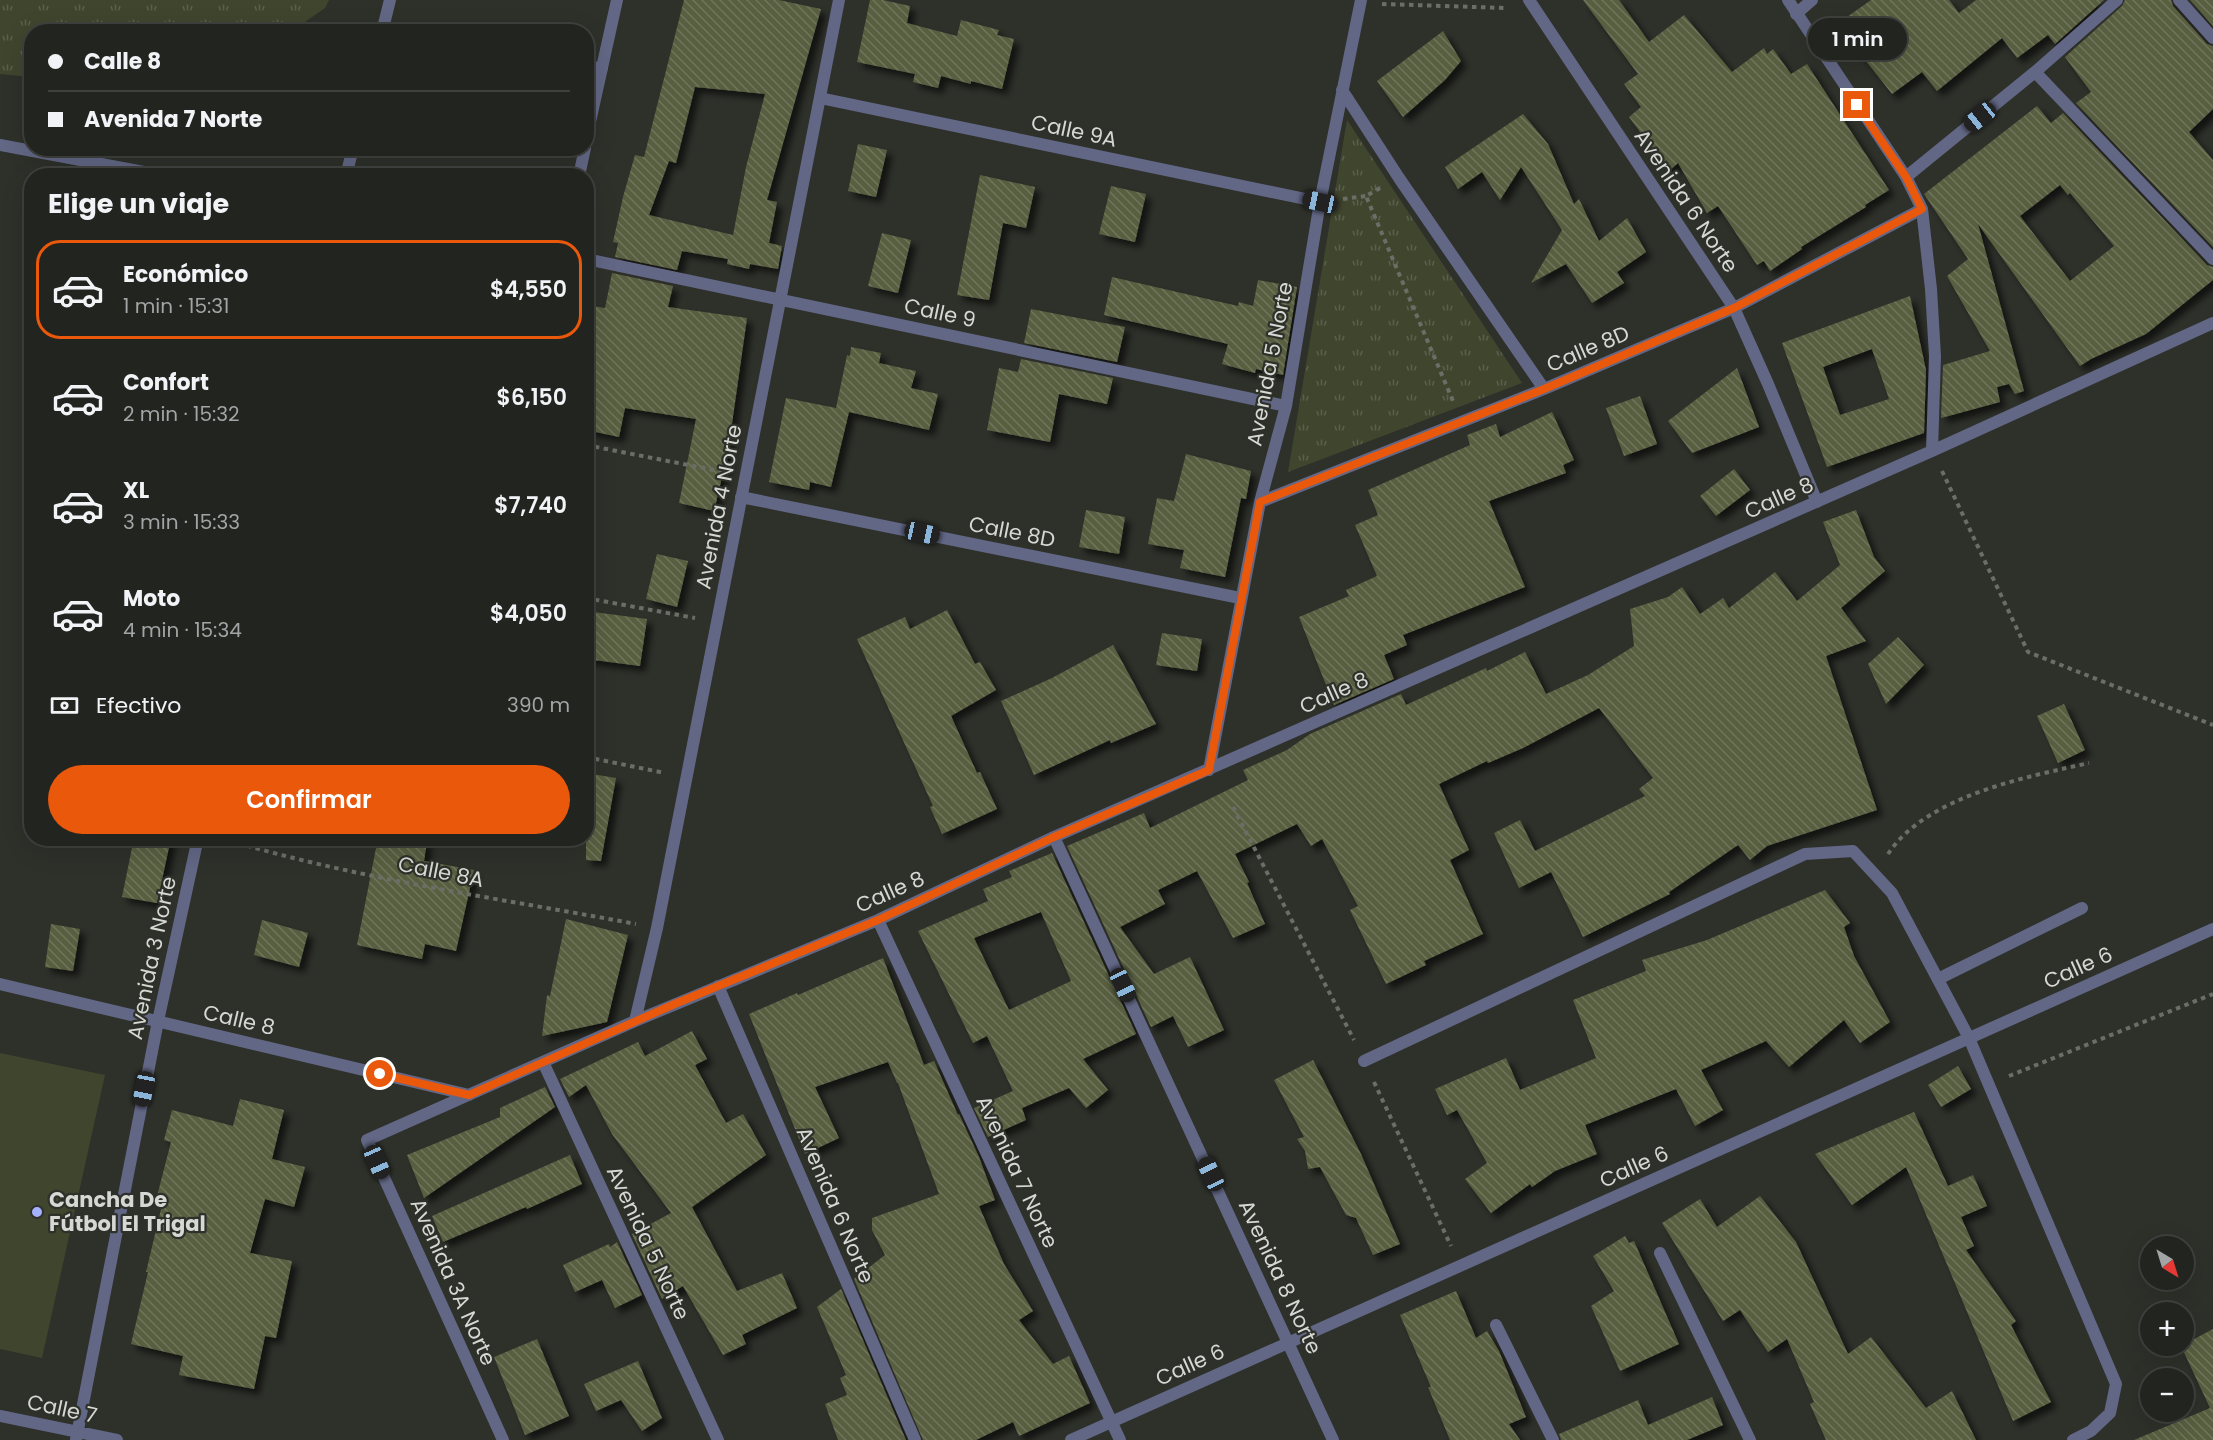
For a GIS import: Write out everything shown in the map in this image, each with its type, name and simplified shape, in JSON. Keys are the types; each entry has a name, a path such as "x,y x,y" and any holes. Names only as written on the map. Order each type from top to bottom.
{"street":[{"path":"384,24 390,0"},
{"path":"594,104 618,0"},
{"name":"Avenida 4 Norte","path":"635,1021 657,928 839,0"},
{"path":"1347,0 1361,2"},
{"path":"1788,0 1906,177 1922,209 1931,289 1935,356 1932,452"},
{"path":"1796,14 1812,0"},
{"path":"1906,177 2035,72 2117,0"},
{"path":"2179,0 2213,38"},
{"name":"Avenida 5 Norte","path":"1209,770 1260,502 1286,406 1320,202 1361,2"},
{"name":"Avenida 6 Norte","path":"1531,4 1734,308 1817,502"},
{"path":"594,68 602,69"},
{"path":"2035,72 2213,259"},
{"path":"1342,90 1399,178 1544,389"},
{"name":"Calle 9A","path":"820,98 1320,202"},
{"path":"0,145 24,150"},
{"path":"59,156 122,168"},
{"name":"Calle 8D","path":"1260,502 1544,389 1734,308 1922,209"},
{"name":"Calle 9","path":"594,261 1286,406"},
{"name":"Calle 8","path":"367,1140 635,1021 878,920 1054,837 1932,452 2213,323"},
{"name":"Calle 8D","path":"741,496 1240,598"},
{"name":"Avenida 8 Norte","path":"1054,837 1334,1440"},
{"name":"Avenida 3 Norte","path":"77,1436 158,1021 196,846"},
{"path":"1364,1061 1806,854 1852,851 1892,893 1969,1038 2116,1384 2110,1413 2093,1436 2073,1440"},
{"path":"1938,979 2082,908"},
{"name":"Avenida 7 Norte","path":"878,920 1120,1440"},
{"name":"Calle 6","path":"1071,1440 2213,929"},
{"name":"Calle 8","path":"0,984 469,1095"},
{"name":"Avenida 6 Norte","path":"718,986 915,1440"},
{"name":"Avenida 5 Norte","path":"543,1062 718,1440"},
{"name":"Avenida 3A Norte","path":"367,1140 503,1440"},
{"path":"1660,1253 1750,1440"},
{"path":"1496,1325 1553,1440"},
{"name":"Calle 7","path":"0,1416 77,1436 117,1440"}],"path":[{"path":"1361,2 1531,4"},
{"path":"1399,178 1366,196 1462,421"},
{"path":"594,447 745,476"},
{"path":"1932,452 2028,652 2213,725"},
{"path":"594,599 716,622"},
{"path":"594,759 686,778"},
{"path":"1875,875 1897,840 1937,811 2009,781 2089,763"},
{"path":"1233,807 1364,1061 1461,1266"},
{"name":"Calle 8A","path":"248,846 334,868 657,928"},
{"path":"1989,1084 2213,994"}],"green space":[{"path":"0,0 329,0 325,8 302,24 24,24 24,76 0,74"},
{"path":"1347,120 1522,383 1288,472"},
{"name":"Cancha De Fútbol El Trigal","path":"0,1053 105,1075 42,1358 0,1349"}],"building":[{"path":"684,0 779,0 821,9 767,200 777,202 769,243 782,246 778,269 750,264 749,269 727,264 728,259 682,251 677,270 615,257 618,243 613,242 635,155 644,157","holes":["695,87 765,94 746,167 733,235 649,215 669,161 676,163"]},
{"path":"870,0 883,0 910,6 907,23 957,36 961,20 999,30 997,35 1014,39 1002,89 941,76 938,88 913,82 915,74 857,62"},
{"path":"1583,0 1619,0 1649,42 1684,15 1732,72 1764,48 1767,54 1773,49 1791,74 1807,64 1889,190 1801,247 1802,249 1770,271 1764,261 1757,265 1718,206 1707,213 1678,163 1669,171 1629,117 1641,107 1624,84 1638,74"},
{"path":"1871,0 1949,0 1959,13 1976,0 2104,0 2055,44 2048,35 2017,58 2002,38 1937,91 1922,72 1892,94 1837,24"},
{"path":"2125,0 2171,0 2173,6 2207,44 2213,46 2213,109 2189,132 2213,160 2213,247 2076,103 2091,92 2065,57 2122,6"},
{"path":"2190,0 2213,0 2213,26"},
{"path":"1443,31 1461,61 1445,80 1403,117 1377,81"},
{"path":"2037,106 2051,123 2063,113 2207,265 2213,267 2213,280 2146,334 2080,366 1978,224 2024,391 2015,394 2009,384 1997,387 2000,402 1941,418 1943,365 1990,351 1947,276 1968,259 1924,194","holes":["2060,185 2068,195 2070,193 2114,246 2070,281 2020,216"]},
{"path":"1523,114 1548,144 1574,204 1579,199 1599,241 1627,218 1646,252 1617,272 1624,283 1592,303 1566,264 1531,283 1562,230 1521,167 1500,200 1482,172 1458,189 1445,167"},
{"path":"858,144 887,150 876,197 848,191"},
{"path":"980,175 1035,187 1026,228 1003,223 989,300 957,295"},
{"path":"1111,186 1146,194 1135,242 1099,234"},
{"path":"882,233 911,240 898,293 868,286"},
{"path":"612,273 673,286 668,307 747,318 725,473 723,473 714,511 679,503 696,419 625,408 619,437 594,432 594,306 605,308"},
{"path":"1112,277 1238,306 1239,302 1253,306 1258,280 1297,287 1283,375 1256,369 1255,373 1222,364 1228,344 1104,315"},
{"path":"1910,296 1926,370 1924,433 1827,467 1782,343","holes":["1872,349 1889,399 1840,415 1823,367"]},
{"path":"1031,309 1125,327 1117,362 1024,343"},
{"path":"851,347 881,353 879,363 916,371 911,388 938,394 929,430 849,412 831,487 810,482 809,490 769,482 786,398 836,408 847,355 850,356"},
{"path":"1021,359 1113,378 1107,404 1059,394 1050,442 987,430 999,368 1018,372"},
{"path":"1737,368 1759,427 1692,453 1668,421"},
{"path":"1640,396 1657,444 1624,456 1606,408"},
{"path":"1552,412 1574,460 1563,465 1566,473 1489,501 1525,587 1403,635 1407,645 1384,655 1394,679 1334,705 1299,617 1349,596 1346,590 1377,576 1355,525 1378,515 1368,490 1470,445 1467,435 1496,424 1500,437"},
{"path":"1186,454 1251,471 1246,499 1241,498 1225,577 1180,568 1184,550 1148,544 1157,498 1174,501"},
{"path":"1734,469 1750,490 1716,516 1700,496"},
{"path":"1086,510 1125,517 1119,554 1079,547"},
{"path":"1856,510 1874,557 1885,571 1841,608 1866,641 1826,656 1877,810 1767,846 1750,860 1738,845 1669,892 1670,894 1583,937 1551,872 1519,888 1494,833 1520,820 1535,851 1645,796 1639,789 1653,778 1599,708 1523,748 1488,763 1487,761 1439,784 1469,850 1450,860 1483,934 1424,961 1426,965 1386,984 1350,910 1358,906 1322,839 1311,846 1297,824 1235,854 1249,882 1247,883 1265,924 1233,938 1197,871 1158,890 1165,904 1120,927 1154,974 1190,957 1224,1030 1188,1047 1173,1016 1151,1027 1067,846 1144,813 1150,828 1248,780 1243,770 1287,750 1310,734 1401,694 1406,705 1486,668 1487,671 1525,652 1546,694 1588,675 1634,646 1630,609 1668,597 1682,587 1700,614 1723,598 1729,608 1775,572 1797,601 1840,565 1823,522"},
{"path":"657,554 688,561 677,607 646,599"},
{"path":"947,610 975,664 980,662 996,690 951,716 977,773 980,772 997,809 942,834 930,807 933,806 857,639 905,617 910,629"},
{"path":"594,612 647,619 640,666 594,660"},
{"path":"1162,633 1202,639 1197,671 1156,665"},
{"path":"1898,637 1924,665 1886,704 1868,664"},
{"path":"1113,645 1156,724 1111,743 1110,740 1034,775 1001,701 1052,678"},
{"path":"2064,704 2085,750 2058,763 2037,716"},
{"path":"594,774 616,778 601,861 586,860 586,846 594,846"},
{"path":"132,846 169,846 157,903 122,897"},
{"path":"376,846 426,846 424,861 474,870 456,951 425,944 422,959 357,945"},
{"path":"1052,853 1136,1034 1083,1059 1108,1090 1086,1108 1069,1088 1022,1108 1026,1120 988,1137 974,1108 1013,1091 987,1036 973,1043 918,931 988,901 983,889 1012,877 1009,871","holes":["1041,912 1071,981 1009,1010 974,938"]},
{"path":"1825,890 1850,923 1844,927 1854,956 1890,1022 1860,1043 1844,1020 1789,1067 1766,1041 1701,1070 1723,1110 1695,1126 1676,1089 1585,1125 1597,1154 1555,1171 1532,1187 1530,1184 1491,1213 1465,1179 1487,1163 1457,1110 1447,1115 1435,1089 1506,1058 1520,1090 1596,1058 1573,1000 1646,971 1642,960 1707,940"},
{"path":"566,919 628,935 607,1022 542,1036 547,995 550,996"},
{"path":"262,920 308,933 299,967 254,955"},
{"path":"51,924 80,929 73,971 45,967"},
{"path":"883,958 924,1065 934,1061 979,1157 995,1200 979,1206 1004,1264 1033,1311 1019,1320 1053,1364 1069,1356 1090,1403 1019,1436 1013,1422 976,1440 923,1440 854,1279 885,1255 872,1230 872,1218 939,1194 888,1062 815,1087 839,1138 805,1154 749,1014"},
{"path":"692,1031 707,1059 695,1065 726,1123 743,1114 766,1155 692,1207 737,1291 782,1273 797,1308 742,1335 746,1344 723,1355 683,1286 662,1299 632,1234 671,1213 612,1134 586,1085 569,1097 560,1079 638,1042 645,1056"},
{"path":"1313,1060 1361,1154 1400,1244 1373,1255 1356,1218 1346,1215 1320,1167 1308,1169 1305,1151 1297,1139 1304,1137 1274,1080"},
{"path":"1958,1066 1971,1089 1941,1107 1928,1085"},
{"path":"545,1087 555,1107 424,1198 407,1155 500,1117 500,1108"},
{"path":"240,1099 284,1110 272,1159 305,1167 294,1207 265,1199 250,1253 292,1261 276,1338 265,1336 254,1389 179,1375 183,1356 131,1344 163,1201 156,1200 171,1142 164,1140 172,1110 233,1126"},
{"path":"1914,1112 1948,1186 1973,1175 1987,1206 1961,1217 1974,1246 1966,1250 2016,1321 2011,1325 2051,1402 2013,1421 1906,1167 1852,1205 1815,1154"},
{"path":"570,1155 582,1184 527,1209 526,1207 443,1242 432,1216"},
{"path":"1760,1196 1796,1242 1848,1354 1871,1337 1926,1408 1952,1391 1976,1440 1826,1440 1810,1404 1814,1402 1787,1339 1768,1352 1740,1310 1723,1321 1662,1223 1700,1199 1717,1227"},
{"path":"1625,1236 1629,1243 1634,1241 1679,1344 1620,1371 1591,1306 1614,1291 1593,1256"},
{"path":"617,1242 642,1295 615,1308 602,1280 575,1292 563,1265 609,1244 610,1247"},
{"path":"841,1289 906,1440 838,1440 825,1404 847,1395 840,1378 846,1375 817,1307"},
{"path":"1456,1291 1476,1338 1487,1331 1499,1351 1526,1417 1509,1424 1520,1440 1450,1440 1428,1387 1431,1387 1400,1315"},
{"path":"2213,1329 2213,1440 2134,1440 2177,1422 2194,1422 2194,1415 2210,1408 2194,1374 2194,1368 2191,1368 2186,1356 2194,1356 2194,1339"},
{"path":"537,1339 569,1416 525,1435 494,1357"},
{"path":"638,1361 662,1418 642,1431 621,1400 596,1411 584,1384"},
{"path":"1712,1397 1723,1425 1687,1440 1561,1440 1559,1434 1638,1400 1648,1425"}],"place":[{"name":"Cancha De Fútbol El Trigal","path":"37,1212"}],"route":[{"path":"380,1074 469,1095 677,1003 878,920 1054,837 1209,770 1260,502 1544,389 1734,308 1922,209 1906,177 1857,105"}]}
